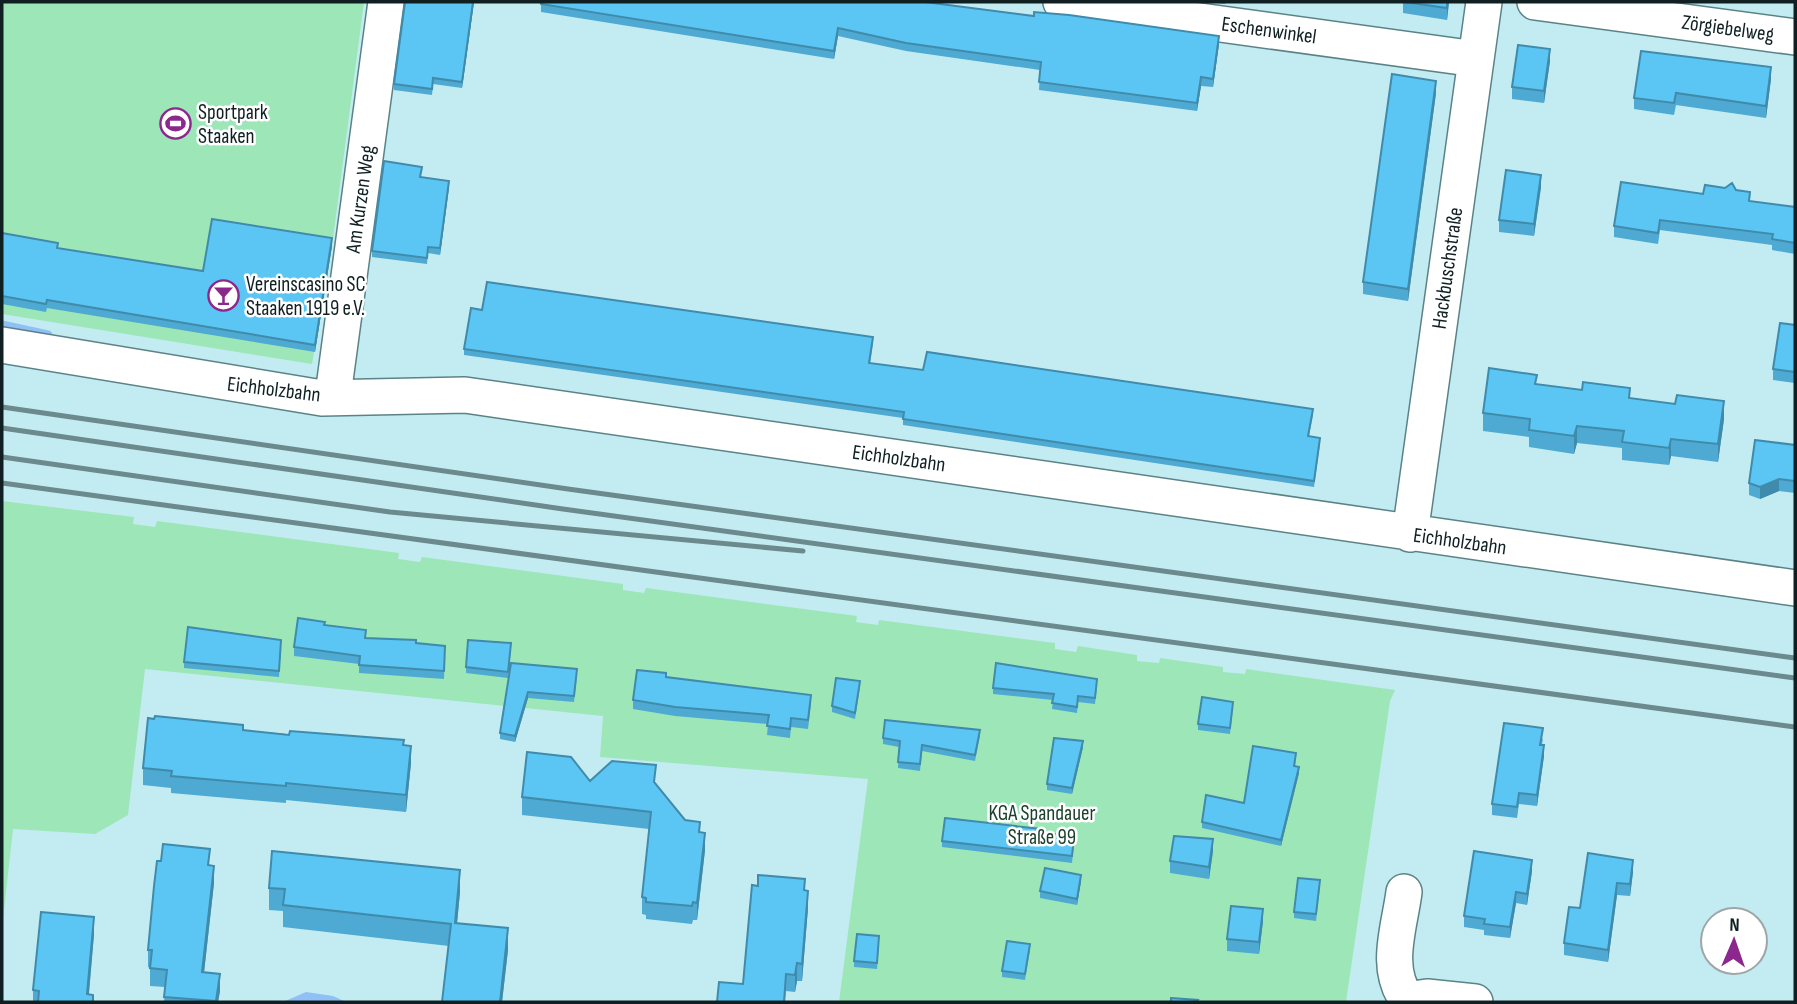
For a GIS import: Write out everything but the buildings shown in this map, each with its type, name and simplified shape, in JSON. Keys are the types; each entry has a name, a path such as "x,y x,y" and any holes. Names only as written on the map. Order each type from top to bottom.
{"street":[{"name":"Am Kurzen Weg","path":"333,396 386,2"},
{"name":"Eschenwinkel","path":"1061,2 1476,60"},
{"name":"Hackbuschstraße","path":"1410,534 1484,2"},
{"name":"Zörgiebelweg","path":"1535,2 1795,37"},
{"name":"Eichholzbahn","path":"2,345 322,398 466,395 1795,588"},
{"path":"1404,892 1393,971 1397,986 1406,1001 1427,997 1475,1002"}],"green space":[{"name":"Sportpark Staaken","path":"2,2 364,2 332,246 312,364 2,314"},
{"name":"KGA Spandauer Straße 99","path":"2,501 134,517 133,524 155,527 157,521 399,553 398,559 420,562 422,557 623,584 623,590 644,593 646,588 857,616 856,622 878,625 879,620 1055,643 1055,649 1076,652 1078,646 1137,655 1137,661 1159,663 1160,658 1223,667 1223,672 1245,674 1246,669 1395,690 1390,701 1346,1002 839,1002 868,779 600,757 603,716 145,669 128,815 95,834 13,829 2,928"}],"water":[{"path":"306,992 333,996 346,1002 283,1002"}],"waterway":[{"path":"2,325 48,335"}],"railway":[{"path":"2,407 568,489 1795,658"},
{"path":"2,428 563,509 1795,678"},
{"path":"2,457 390,512 803,551"},
{"path":"2,483 1795,727"}],"place":[{"name":"Sportpark Staaken","path":"175,124"},
{"name":"Vereinscasino SC Staaken 1919 e.V.","path":"223,296"}]}
